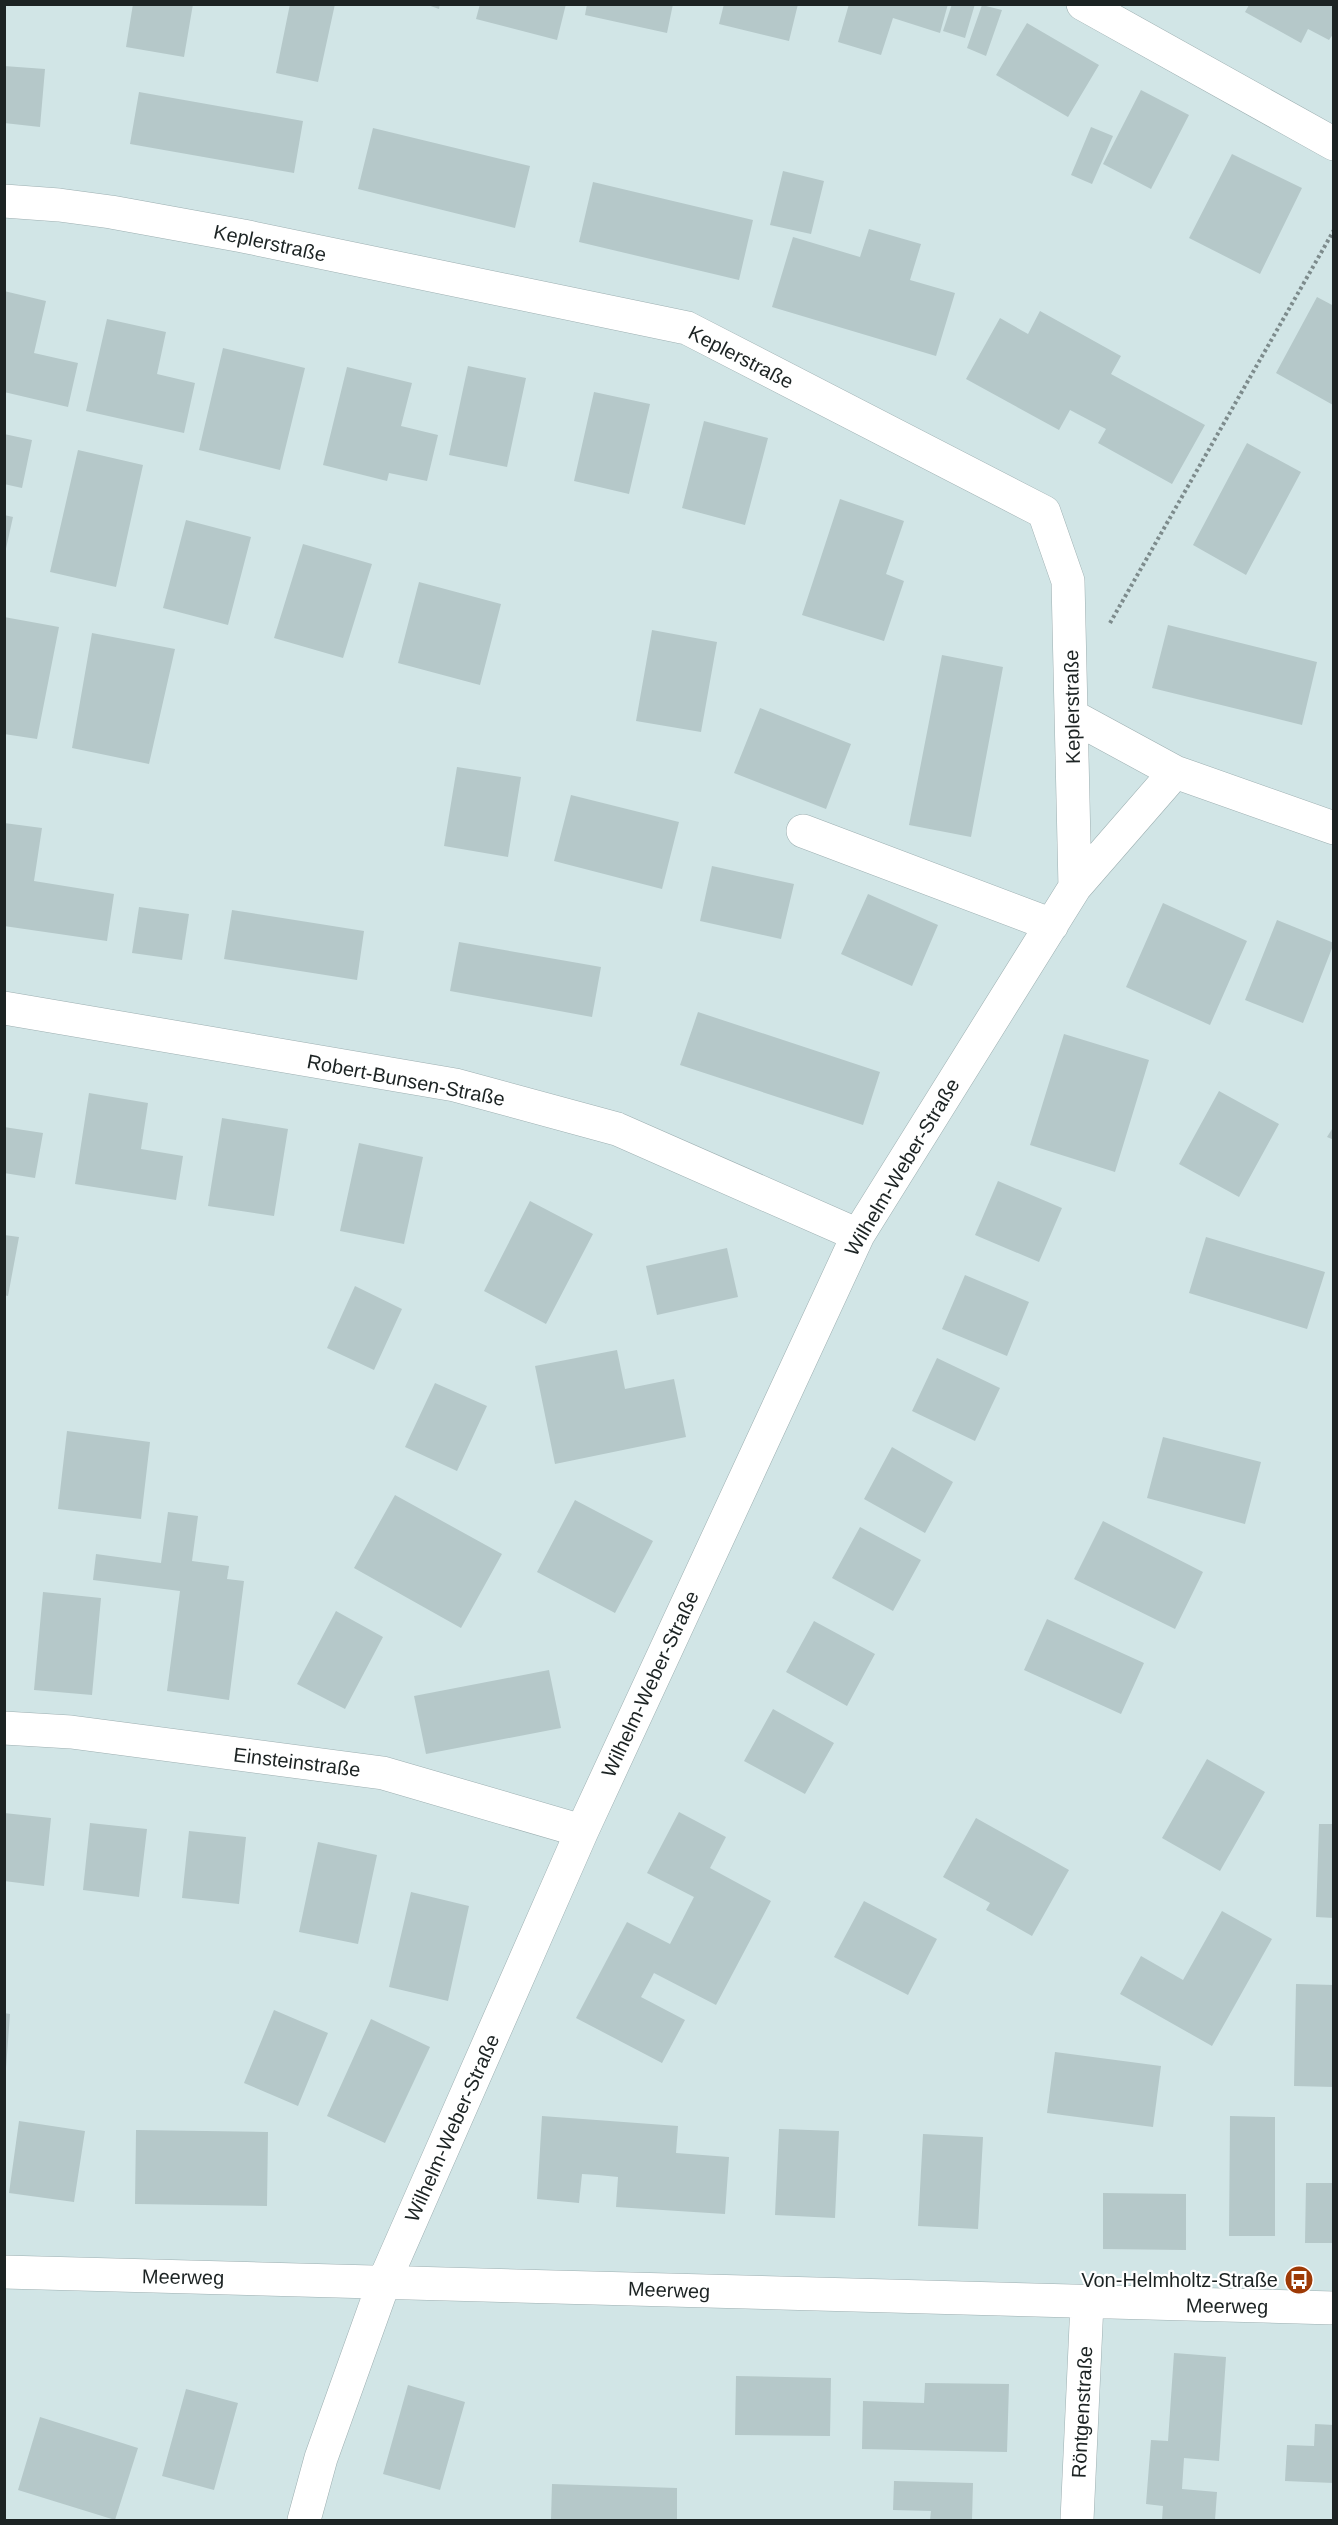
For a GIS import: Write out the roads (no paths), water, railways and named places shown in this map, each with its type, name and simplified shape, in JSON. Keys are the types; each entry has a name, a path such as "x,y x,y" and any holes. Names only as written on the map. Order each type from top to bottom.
{"street":[{"path":"1083,4 1334,144"},
{"name":"Keplerstraße","path":"4,201 111,212 243,236 687,328 1044,512 1068,581 1076,887"},
{"path":"1072,716 1175,772 1334,828"},
{"name":"Wilhelm-Weber-Straße","path":"304,2520 321,2458 384,2282 582,1831 858,1235 1076,887 1175,772"},
{"path":"803,831 1052,925"},
{"name":"Robert-Bunsen-Straße","path":"4,1008 467,1088 617,1129 858,1235"},
{"name":"Einsteinstraße","path":"4,1728 71,1732 383,1773 582,1831"},
{"name":"Meerweg","path":"4,2272 1334,2308"},
{"name":"Röntgenstraße","path":"1077,2520 1088,2302"}],"place":[{"name":"Von-Helmholtz-Straße","path":"1299,2280"}]}
